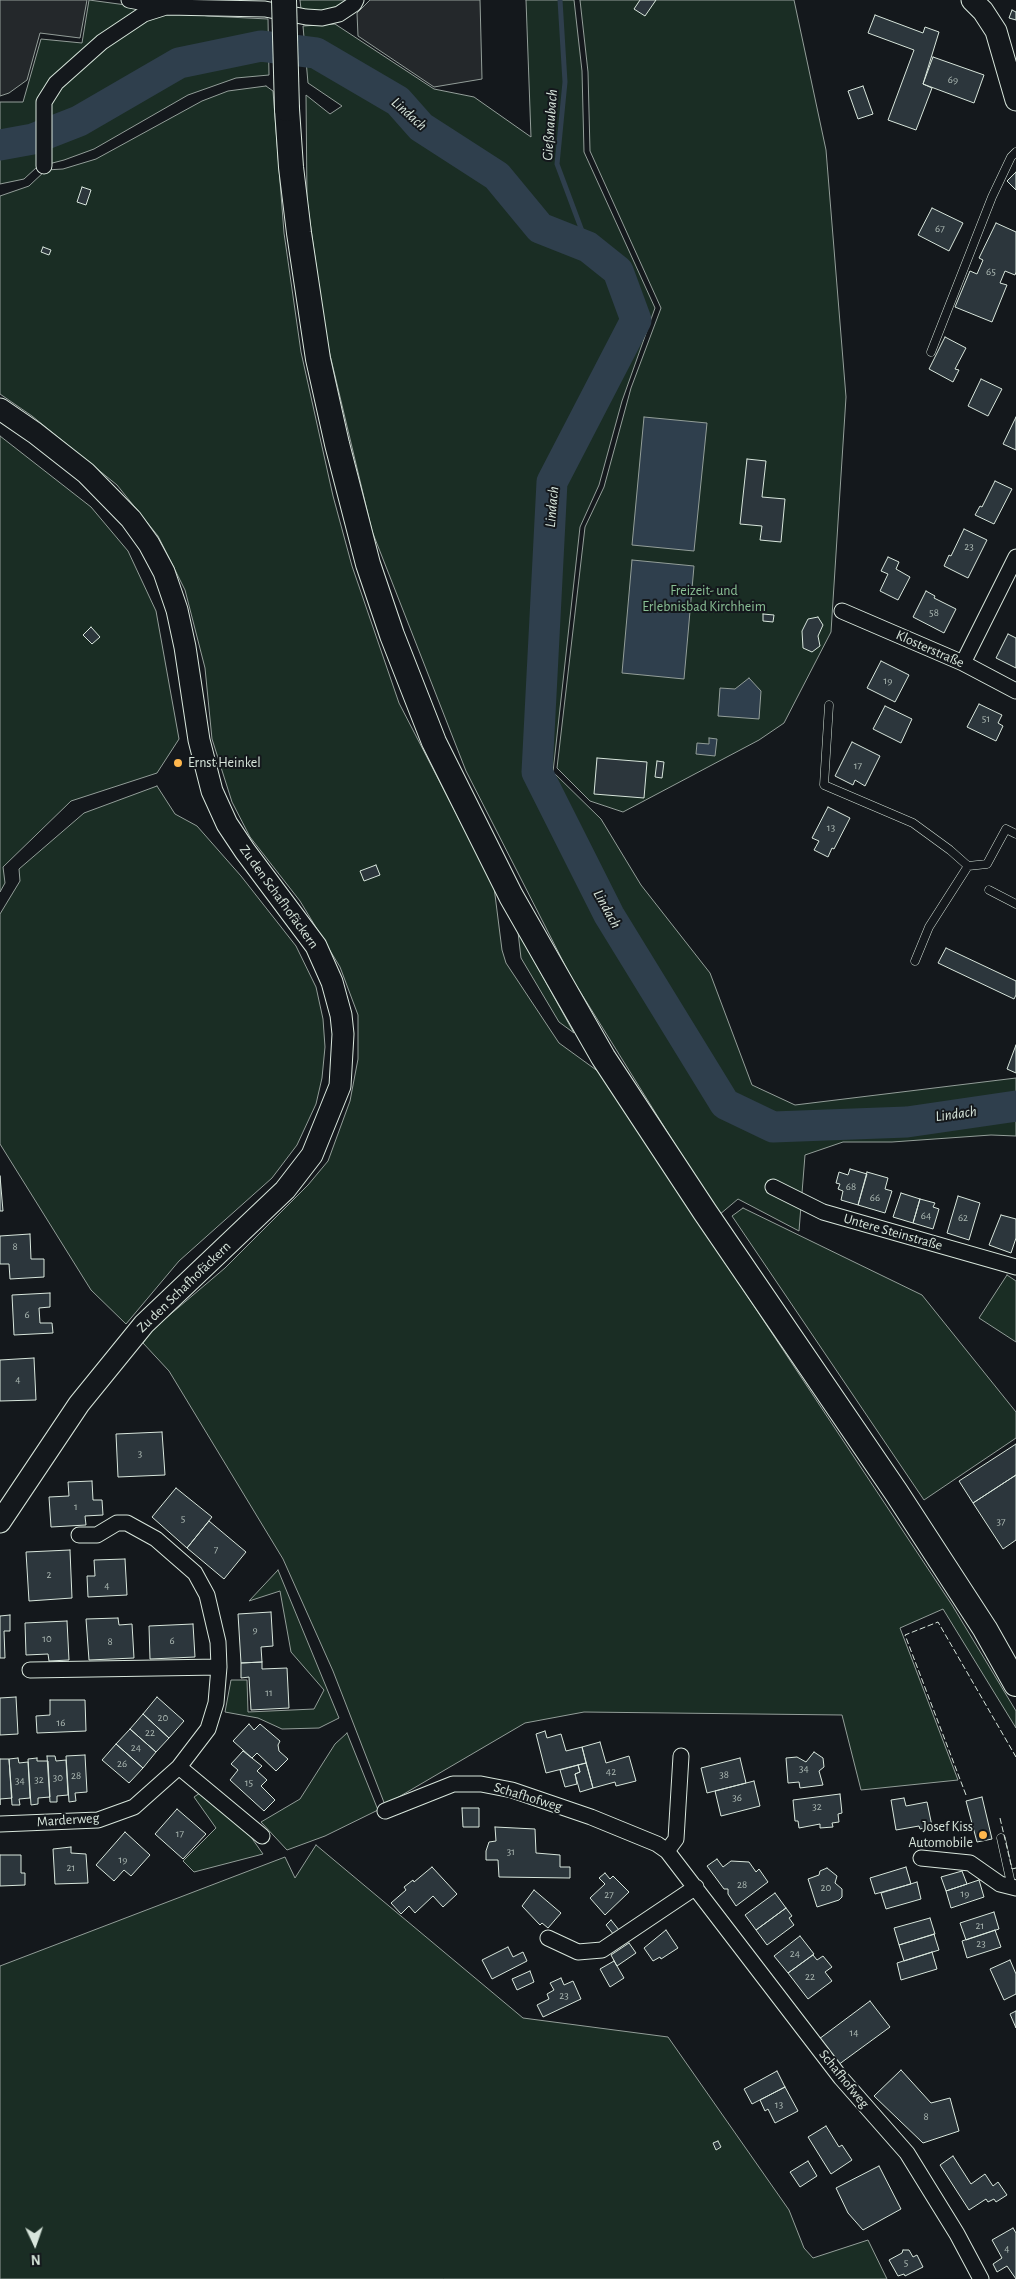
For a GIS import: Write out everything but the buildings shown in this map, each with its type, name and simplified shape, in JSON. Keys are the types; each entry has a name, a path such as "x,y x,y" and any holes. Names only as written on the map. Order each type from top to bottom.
{"main road":[{"path":"284,0 287,109 291,167 318,359 363,547 392,635 434,742 503,881 603,1056 705,1212 896,1492 985,1629 1016,1684"}],"street":[{"path":"129,0 167,7 265,9 306,17 322,18 338,14 354,4 356,0"},
{"path":"972,0 983,11 996,31 1016,100"},
{"path":"44,161 44,102 56,83 102,42 144,14 167,7"},
{"name":"Zu den Schafhofäckern","path":"0,409 35,433 86,474 132,519 149,544 164,572 177,610 185,647 199,740 212,791 227,824 244,851 316,946 332,982 341,1015 343,1041 340,1086 312,1155 285,1190 144,1324 78,1404 0,1522"},
{"path":"963,663 1016,557"},
{"name":"Klosterstraße","path":"842,611 963,663 1016,691"},
{"name":"Untere Steinstraße","path":"773,1187 823,1212 1016,1267"},
{"name":"Marderweg","path":"0,1824 98,1820 134,1807 178,1767 208,1729 216,1703 219,1667 218,1642 209,1603 195,1573 156,1539 127,1523 117,1523 97,1535 79,1535"},
{"path":"30,1670 219,1667"},
{"path":"667,1851 676,1839 681,1756"},
{"path":"178,1767 262,1836"},
{"name":"Schafhofweg","path":"385,1811 453,1784 481,1784 512,1790 591,1817 657,1844 667,1851 841,2078 907,2153 957,2234 981,2279"},
{"path":"921,1858 970,1863 1000,1884 1014,1888"},
{"path":"548,1938 578,1952 602,1950 696,1887"}],"lane":[{"path":"931,352 992,197 1011,157 1016,152"},
{"path":"829,705 824,785 913,823 950,850 968,866 987,864 1006,829 1016,834"},
{"path":"915,961 929,927 968,866"},
{"path":"989,890 1016,904"},
{"path":"1000,1838 1014,1888"}],"green space":[{"path":"89,0 208,16 268,19 269,75 236,78 188,95 94,149 37,167 24,179 0,184 0,102 23,102 41,39 82,43"},
{"path":"300,0 348,0 337,7 318,12 301,9"},
{"path":"526,0 574,0 582,71 584,152 655,308 622,401 599,485 580,527 553,772 601,819 641,885 710,973 752,1085 795,1105 1016,1078 1016,1136 991,1135 892,1142 843,1142 805,1155 799,1231 738,1199 719,1215 571,977 466,771 372,531 326,338 307,200 306,95 330,114 342,106 308,83 303,26 335,24 434,89 474,97 531,137"},
{"name":"Freizeit- und Erlebnisbad Kirchheim","path":"580,0 794,0 826,150 846,397 831,632 784,723 759,740 623,812 590,801 557,768 585,527 604,487 631,388 661,308 590,151 588,72"},
{"path":"266,86 273,91 284,233 301,352 333,496 352,566 399,703 494,887 502,950 506,963 559,1043 599,1072 952,1605 1016,1711 1016,1728 943,1609 900,1628 958,1780 861,1790 842,1715 584,1712 525,1723 385,1805 333,1671 283,1559 169,1371 143,1343 153,1329 225,1268 308,1185 328,1161 350,1101 358,1059 358,1015 340,967 300,901 250,837 232,802 212,739 205,668 185,590 158,536 117,485 32,416 0,394 0,196 29,186 46,170 63,169 96,159 202,101 228,91"},
{"path":"0,436 91,507 128,551 156,611 179,739 157,773 71,801 3,867 5,883 0,892"},
{"path":"157,786 175,814 197,826 241,876 296,946 316,987 323,1019 325,1047 322,1078 316,1104 297,1145 272,1178 179,1261 126,1324 91,1290 0,1144 0,914 20,881 19,869 84,813"},
{"path":"518,932 574,1033 559,1022 521,958"},
{"path":"743,1208 922,1295 1016,1412 1016,1438 924,1500 732,1216"},
{"path":"1007,1275 1016,1281 1016,1342 979,1318"},
{"path":"278,1570 339,1718 319,1728 282,1729 258,1718 225,1712 231,1680 247,1680 248,1712 314,1709 324,1690 291,1652 280,1591 249,1601"},
{"path":"347,1733 378,1810 325,1836 287,1850 261,1822 300,1799 335,1744"},
{"path":"200,1793 251,1837 263,1854 194,1872 183,1861 216,1828 194,1797"},
{"path":"316,1845 523,2018 668,2037 789,2210 804,2248 813,2258 868,2240 887,2279 0,2279 0,1966 285,1857 295,1878"}],"shaded area":[{"path":"0,0 87,0 80,38 40,33 27,80 9,93 0,96"},
{"path":"370,0 480,0 482,79 434,87 358,36 357,13"}],"water":[{"path":"644,417 707,423 694,551 632,545"},
{"path":"632,560 694,566 684,679 622,673"},
{"path":"749,678 761,691 759,719 718,716 720,688 735,689"},
{"path":"709,738 717,739 715,756 696,754 697,743 709,744"}],"waterway":[{"name":"Gießnaubach","path":"560,0 565,82 557,164 588,247"},
{"name":"Lindach","path":"0,145 33,139 79,121 179,63 261,46 316,53 398,101 421,127 497,176 540,228 588,247 618,271 636,320 552,482 537,772 609,915 725,1104 773,1127 907,1122 1016,1106"}],"fence":[{"path":"966,1795 905,1635 938,1622 1016,1757"},
{"path":"1000,1818 1012,1869 1016,1868"}],"place":[{"name":"Ernst Heinkel","path":"178,763"},
{"name":"Josef Kiss Automobile","path":"983,1835"}]}
